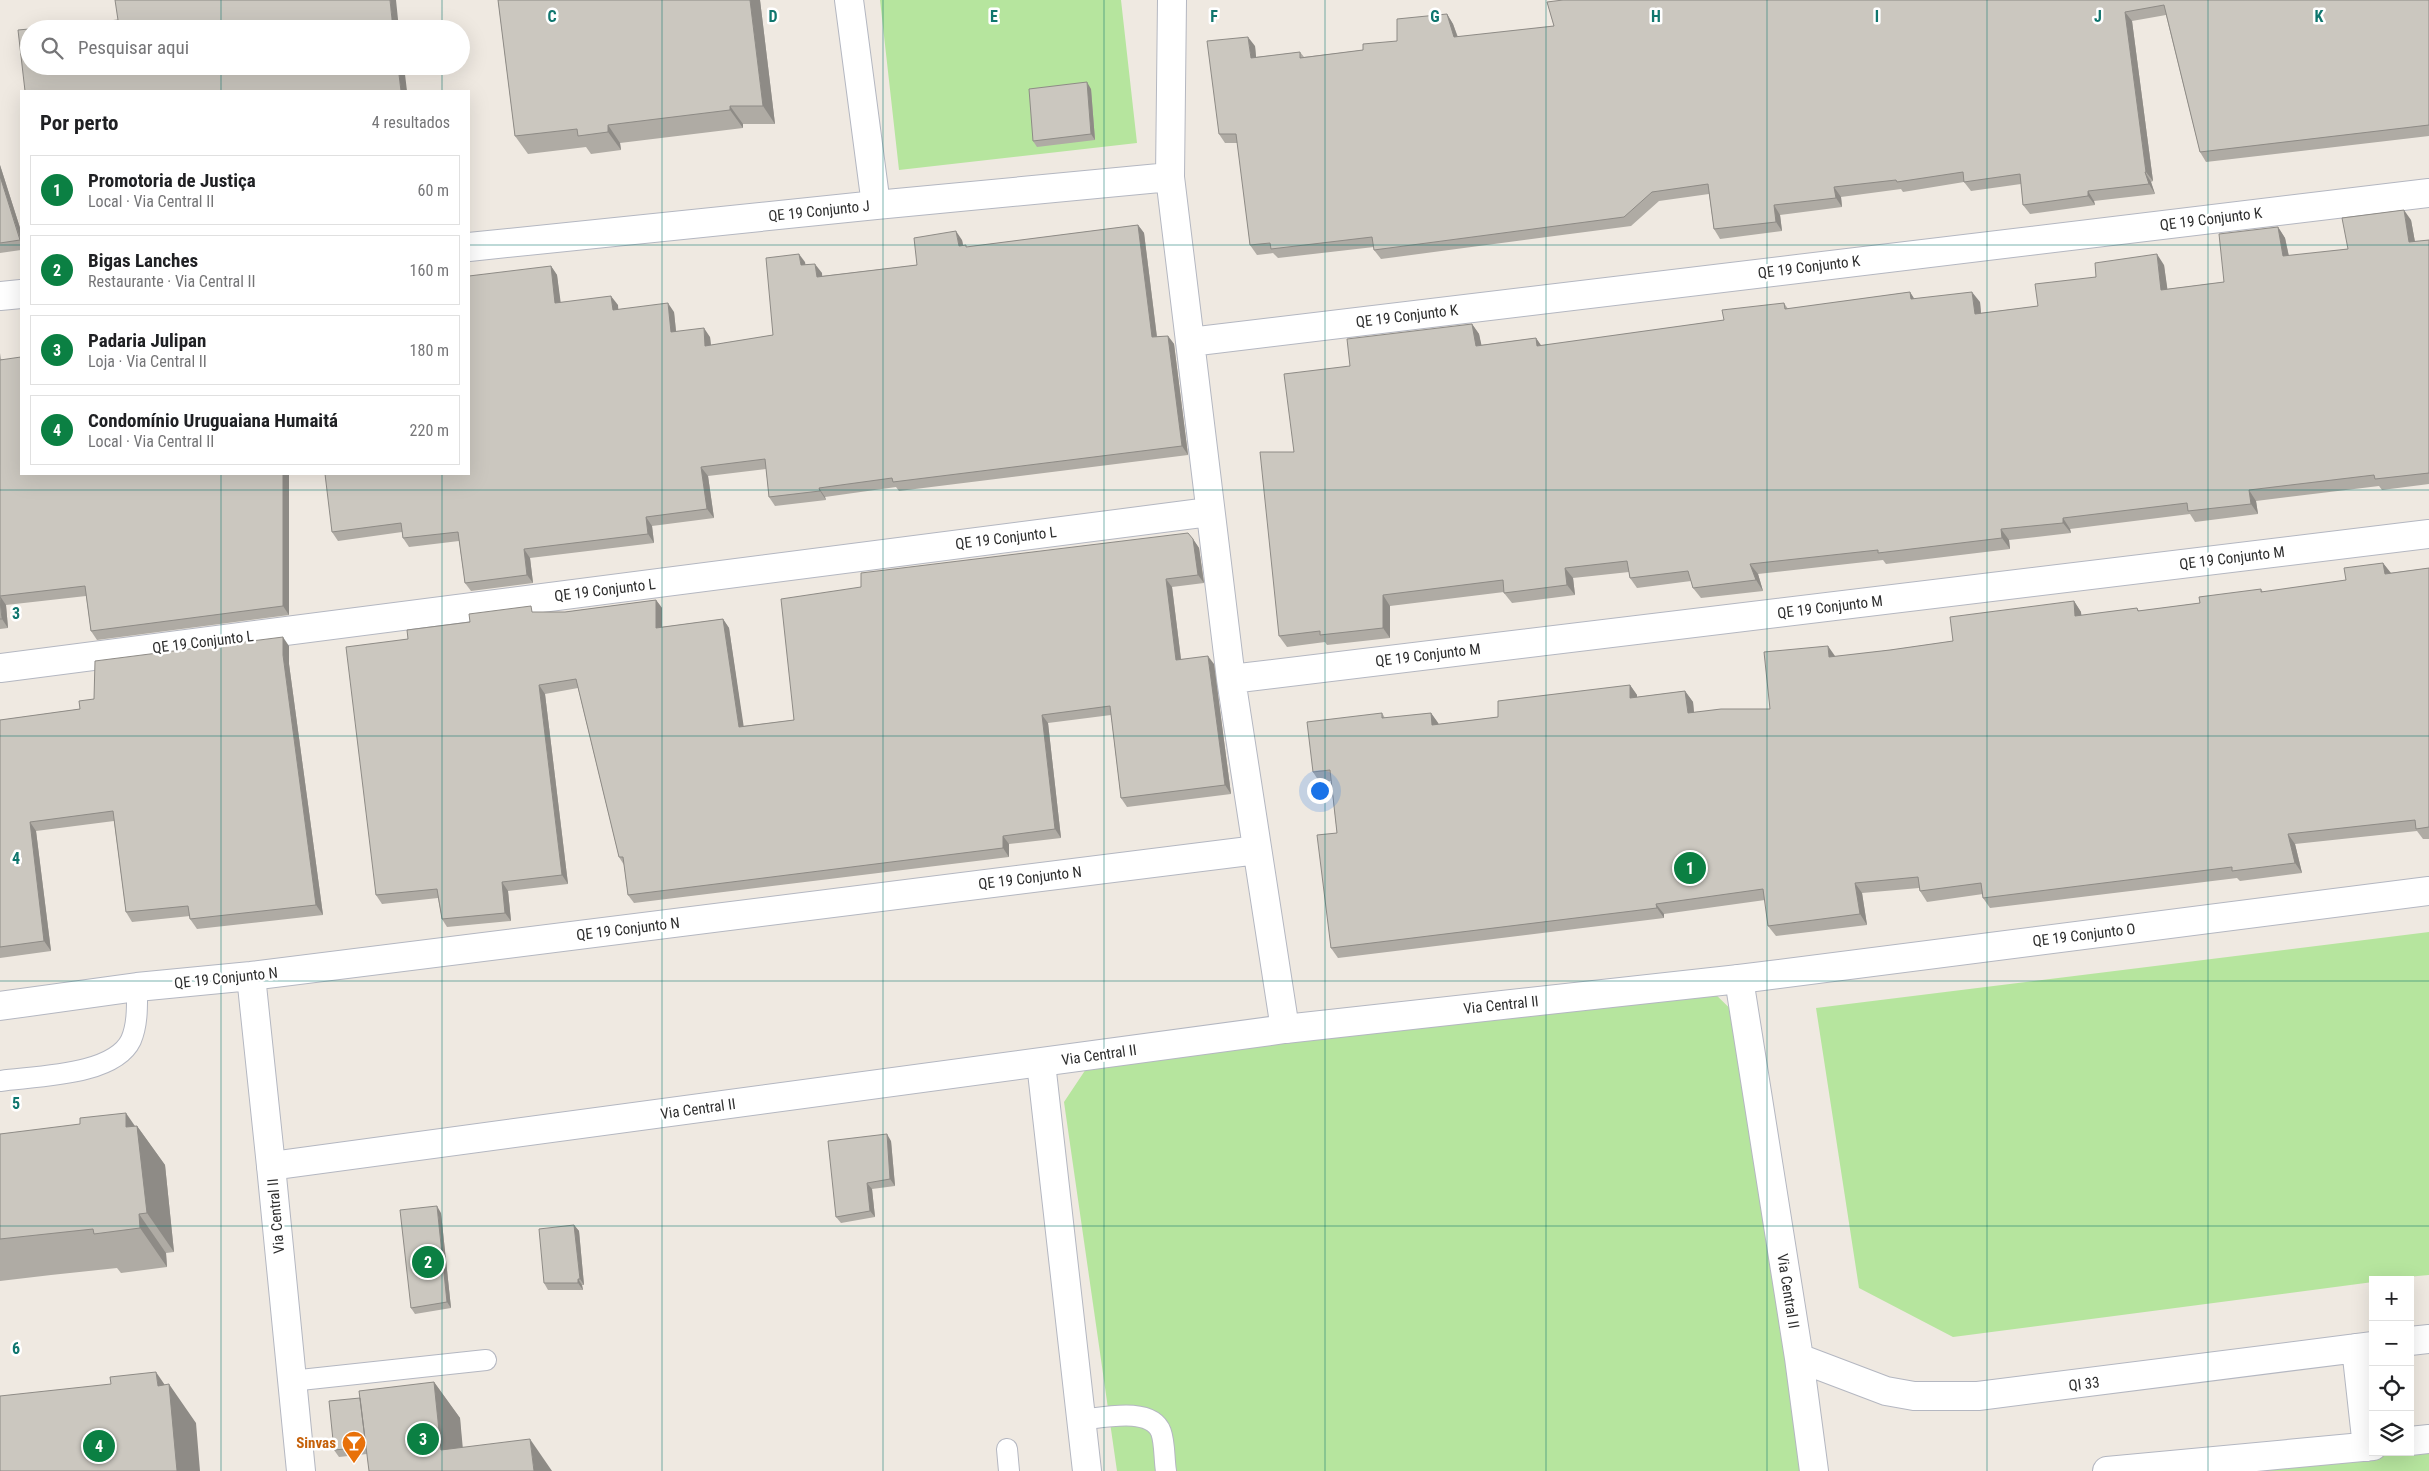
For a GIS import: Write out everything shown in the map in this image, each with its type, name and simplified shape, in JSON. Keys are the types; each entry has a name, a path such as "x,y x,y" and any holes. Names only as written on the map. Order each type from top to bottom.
{"street":[{"path":"849,0 876,205"},
{"path":"1172,0 1170,177 1209,512 1231,679 1285,1028"},
{"name":"QE 19 Conjunto J","path":"470,247 1170,177"},
{"name":"QE 19 Conjunto K","path":"1190,342 2429,193"},
{"path":"0,296 20,294"},
{"name":"QE 19 Conjunto L","path":"0,668 1209,512"},
{"name":"QE 19 Conjunto M","path":"1231,679 2429,534"},
{"name":"QE 19 Conjunto N","path":"0,1006 137,987 251,976 1257,850"},
{"name":"QE 19 Conjunto O","path":"1739,979 2429,891"},
{"path":"251,976 271,1166"},
{"name":"Via Central II","path":"300,1471 271,1166 1041,1063 1285,1028 1739,979 1799,1358 1814,1471"},
{"path":"1041,1063 1087,1471"},
{"path":"2414,1341 2429,1339"},
{"path":"2365,1347 2369,1426"},
{"name":"QI 33","path":"1799,1358 1886,1392 1914,1396 1978,1396 2365,1347"},
{"path":"2414,1441 2429,1439"},
{"path":"2107,1471 2369,1446"}],"lane":[{"path":"0,1081 71,1072 105,1064 121,1054 131,1040 136,1017 137,987"},
{"path":"291,1381 486,1360"},
{"path":"1080,1420 1135,1415 1152,1420 1161,1432 1166,1471"},
{"path":"1007,1449 1009,1471"}],"green space":[{"path":"880,0 1121,0 1137,143 899,170"},
{"path":"2429,932 2429,1275 2369,1276 2369,1283 1953,1337 1859,1288 1816,1008"},
{"path":"1708,987 1752,1030 1825,1471 1117,1471 1064,1102 1086,1069"},
{"path":"2429,1449 2429,1471 2247,1471 2372,1456 2414,1456 2414,1451"}],"building":[{"path":"115,0 390,0 392,20 118,20"},
{"path":"498,0 750,0 763,106 730,106 730,110 608,125 608,132 578,136 577,129 515,136"},
{"path":"1563,0 2429,0 2429,125 2200,152 2164,5 2125,12 2145,172 2149,184 2088,191 2088,196 2023,205 2020,174 1964,182 1963,172 1897,182 1896,180 1834,187 1836,198 1774,205 1776,222 1714,229 1708,184 1652,192 1624,217 1374,250 1372,237 1271,249 1270,243 1250,245 1236,134 1219,134 1207,41 1248,37 1251,58 1300,52 1300,58 1363,50 1363,44 1397,41 1397,19 1447,14 1454,37 1554,26 1547,2"},
{"path":"18,30 20,30 20,47"},
{"path":"23,75 399,75 401,90 25,90"},
{"path":"1087,82 1091,134 1033,141 1029,89"},
{"path":"0,176 20,240 0,243"},
{"path":"2404,210 2409,242 2429,240 2429,473 2375,479 2374,475 2249,490 2251,504 2188,511 2187,503 2063,518 2063,523 2001,529 2002,538 1878,553 1878,550 1750,564 1756,580 1693,588 1688,571 1630,578 1627,561 1565,568 1567,585 1504,593 1503,580 1383,595 1383,628 1320,635 1320,631 1279,636 1260,452 1294,452 1284,374 1350,366 1347,339 1472,324 1476,346 1536,338 1537,346 1724,320 1722,310 1784,303 1785,309 1910,292 1911,299 1972,292 1975,314 2038,306 2035,284 2096,277 2095,263 2157,254 2161,290 2224,282 2219,234 2278,227 2283,256 2348,249 2342,218"},
{"path":"1138,225 1152,337 1168,336 1182,446 893,482 892,478 819,488 820,491 769,497 765,459 701,467 707,509 646,517 648,534 524,549 527,575 465,583 458,532 403,538 401,523 332,532 325,475 470,475 470,276 551,266 555,303 611,296 613,310 668,303 671,332 704,328 705,346 773,335 766,258 799,254 801,265 815,264 817,277 917,265 914,238 956,231 959,246 966,245 966,247"},
{"path":"20,357 20,475 283,475 283,606 91,631 85,586 0,596 0,360"},
{"path":"1188,533 1193,539 1198,575 1166,579 1176,660 1208,656 1225,785 1121,798 1110,706 1042,715 1055,829 1003,836 1003,848 628,895 623,857 619,857 576,679 539,685 562,875 502,882 505,913 442,919 437,889 376,895 346,647 408,639 407,630 470,622 469,614 531,606 532,612 565,612 656,600 656,628 723,619 739,727 794,720 781,599 861,587 861,573"},
{"path":"2383,563 2385,574 2429,568 2429,827 2416,829 2415,820 2288,834 2295,863 2232,871 2232,867 1983,898 1981,883 1920,891 1918,877 1855,883 1860,914 1768,926 1763,889 1656,904 1657,908 1331,948 1317,835 1337,833 1330,770 1313,772 1307,722 1382,713 1382,718 1431,713 1432,725 1498,717 1498,701 1630,685 1630,698 1685,691 1688,713 1721,709 1770,709 1764,652 1828,646 1829,657 1953,641 1950,617 2074,601 2075,616 2137,608 2138,611 2200,603 2199,597 2261,589 2261,592 2346,580 2344,568"},
{"path":"0,600 2,619 0,619"},
{"path":"283,637 283,655 316,905 190,919 188,906 126,912 113,811 30,822 44,941 0,947 0,720 80,709 79,701 94,699 95,661"},
{"path":"126,1113 126,1127 137,1126 147,1213 139,1214 140,1228 94,1234 93,1229 0,1239 0,1134 80,1124 80,1118"},
{"path":"887,1134 890,1179 867,1183 870,1211 836,1217 828,1141"},
{"path":"437,1206 447,1302 411,1308 400,1210"},
{"path":"574,1225 580,1279 578,1279 578,1283 544,1283 539,1229"},
{"path":"156,1372 158,1386 169,1384 177,1471 0,1471 0,1396 111,1384 110,1377"},
{"path":"434,1382 441,1450 530,1439 534,1471 369,1471 359,1391"},
{"path":"360,1398 366,1447 334,1450 329,1401"}],"place":[{"name":"Promotoria de Justiça","path":"1690,868"},
{"name":"Bigas Lanches","path":"428,1262"},
{"name":"Padaria Julipan","path":"423,1439"},
{"name":"Condomínio Uruguaiana Humaitá","path":"99,1446"},
{"name":"Sinvas","path":"354,1464"}]}
